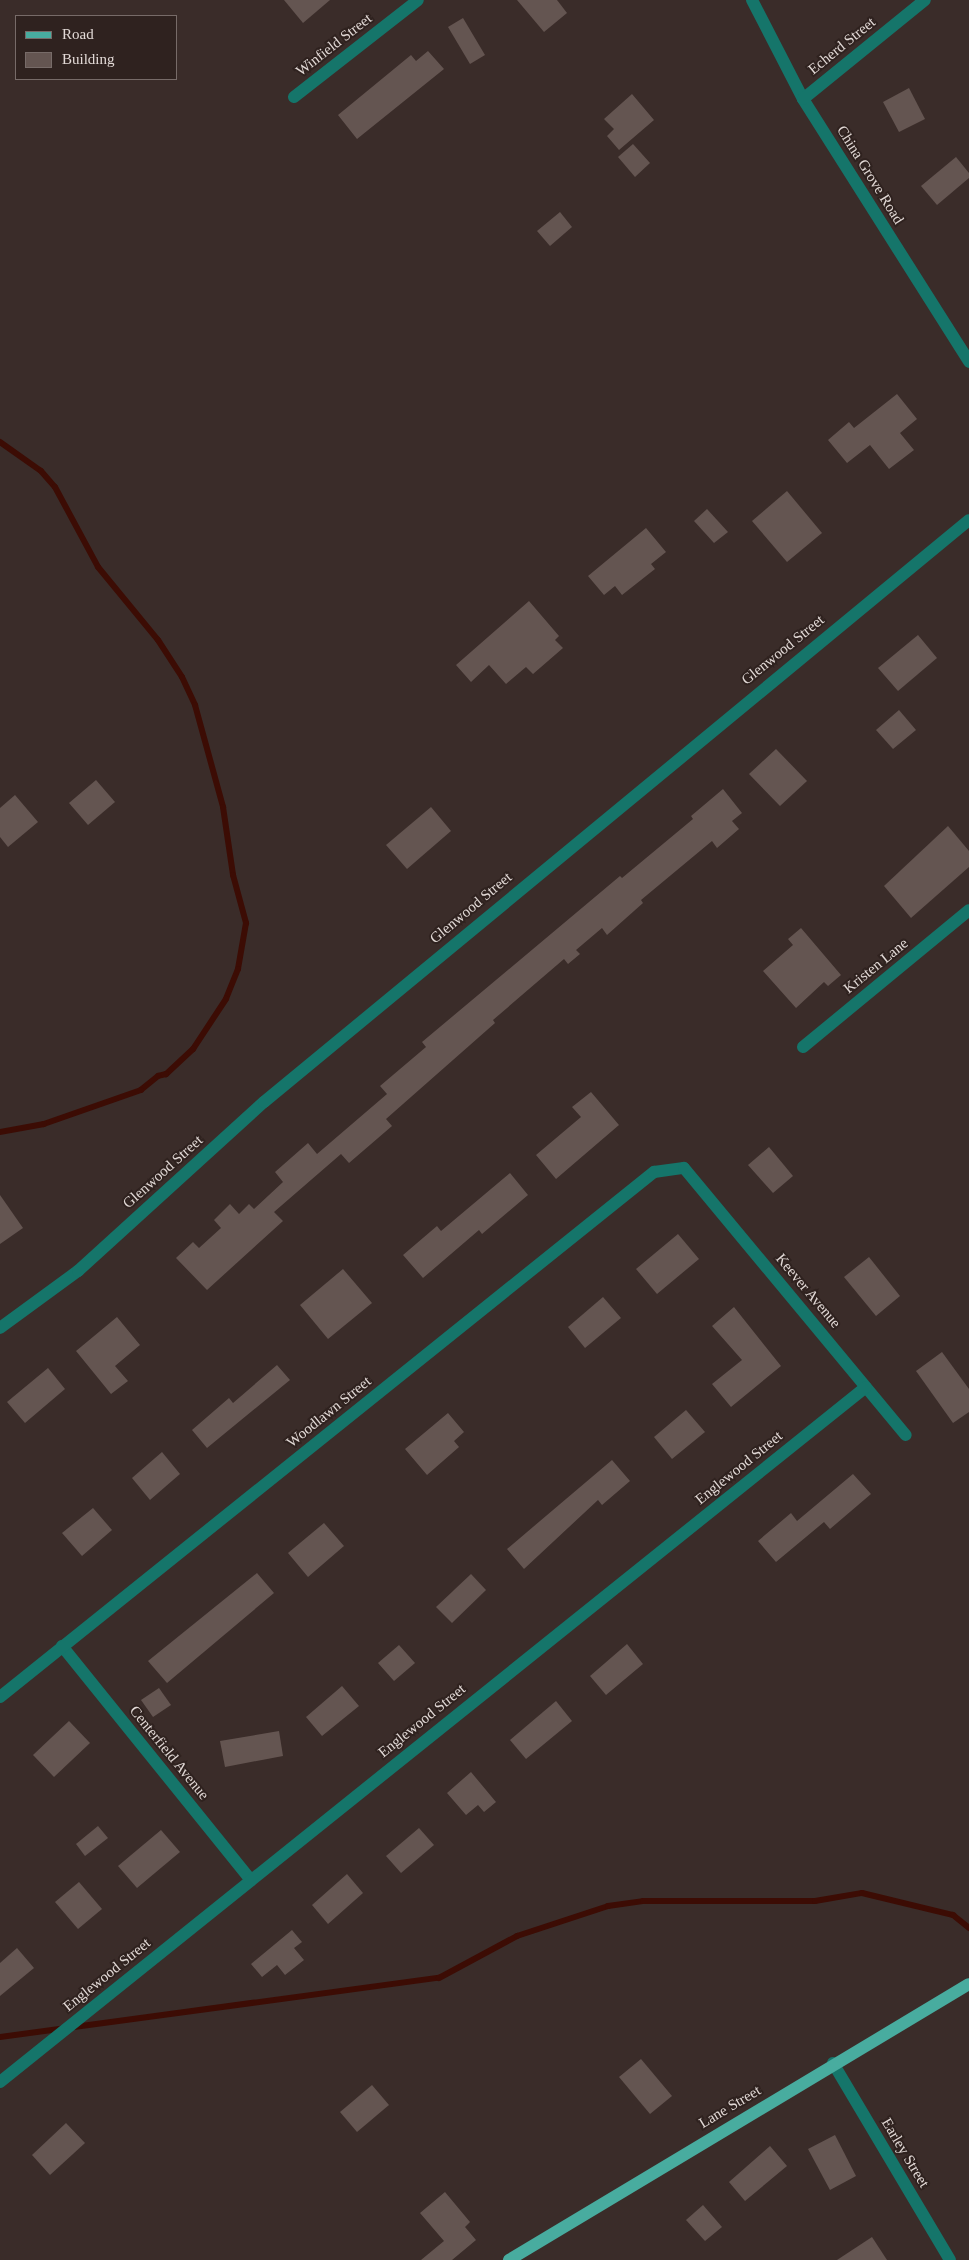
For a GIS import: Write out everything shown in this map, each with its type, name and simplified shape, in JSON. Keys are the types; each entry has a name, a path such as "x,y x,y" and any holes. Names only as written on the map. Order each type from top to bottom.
{"main road":[{"name":"Lane Street","path":"509,2260 833,2063 969,1984"}],"street":[{"name":"Winfield Street","path":"294,96 418,0"},
{"name":"China Grove Road","path":"752,0 803,99 969,362"},
{"name":"Echerd Street","path":"803,99 925,0"},
{"name":"Glenwood Street","path":"0,1328 78,1271 264,1102 969,520"},
{"name":"Kristen Lane","path":"803,1047 969,910"},
{"name":"Keever Avenue","path":"684,1168 906,1435"},
{"name":"Woodlawn Street","path":"0,1697 654,1172 684,1168"},
{"name":"Englewood Street","path":"0,2082 866,1387"},
{"name":"Centerfield Avenue","path":"62,1646 250,1880"},
{"name":"Earley Street","path":"833,2063 950,2260"}],"building":[{"path":"284,0 330,0 303,23"},
{"path":"517,0 557,0 567,13 544,32"},
{"path":"463,18 485,55 470,64 448,27"},
{"path":"428,51 444,69 357,139 338,115 411,55 416,61"},
{"path":"909,88 925,119 899,132 883,102"},
{"path":"632,94 654,120 619,150 607,136 614,129 604,119"},
{"path":"633,144 650,163 635,177 618,157"},
{"path":"956,157 969,173 969,178 937,205 921,186"},
{"path":"560,212 572,227 550,246 537,231"},
{"path":"897,394 917,419 900,433 914,450 889,469 870,445 847,463 828,440 849,422 854,428"},
{"path":"787,491 822,533 787,562 752,521"},
{"path":"707,509 728,532 714,543 694,521"},
{"path":"646,528 666,552 651,564 655,569 622,595 615,586 604,595 588,576"},
{"path":"529,601 559,636 555,640 563,648 533,674 526,667 506,684 489,665 471,682 456,665"},
{"path":"918,635 937,658 898,691 878,668"},
{"path":"899,710 916,730 893,749 876,730"},
{"path":"776,749 807,781 780,806 749,774"},
{"path":"96,780 115,802 88,825 69,803"},
{"path":"723,789 742,813 732,821 739,829 717,848 712,841 641,900 643,903 607,935 602,928 576,950 580,954 568,964 564,959 493,1020 495,1023 386,1119 392,1126 349,1163 341,1154 274,1212 283,1221 207,1290 176,1258 193,1242 199,1248 221,1228 214,1220 230,1204 239,1214 249,1204 254,1209 283,1182 275,1172 308,1143 317,1154 387,1094 380,1086 426,1047 422,1042 620,876 622,878 693,819 691,816"},
{"path":"15,795 38,822 8,847 0,837 0,808"},
{"path":"431,807 451,831 407,869 386,845"},
{"path":"948,826 969,851 969,867 911,918 884,886"},
{"path":"801,928 841,975 828,986 824,982 796,1008 763,971 793,945 788,939"},
{"path":"591,1092 619,1125 556,1179 536,1155 581,1117 572,1107"},
{"path":"769,1147 793,1176 773,1193 748,1165"},
{"path":"510,1173 528,1195 482,1234 479,1230 423,1278 403,1255 437,1226 441,1231"},
{"path":"0,1195 23,1228 0,1244"},
{"path":"678,1234 699,1259 657,1294 636,1269"},
{"path":"869,1257 900,1296 876,1316 844,1277"},
{"path":"343,1269 372,1303 328,1339 300,1305"},
{"path":"603,1297 621,1318 585,1348 568,1327"},
{"path":"734,1307 781,1366 731,1407 712,1384 742,1360 712,1326"},
{"path":"117,1317 140,1345 115,1366 128,1381 111,1394 76,1351"},
{"path":"942,1352 969,1389 969,1412 953,1423 916,1371"},
{"path":"277,1365 290,1380 207,1448 192,1430 229,1398 233,1403"},
{"path":"48,1368 65,1389 25,1423 7,1402"},
{"path":"686,1410 705,1432 672,1459 654,1437"},
{"path":"448,1413 464,1432 454,1441 459,1447 427,1475 405,1449"},
{"path":"162,1452 180,1474 150,1500 132,1478"},
{"path":"612,1460 630,1481 602,1505 598,1500 524,1569 507,1549"},
{"path":"853,1474 871,1494 830,1529 824,1522 776,1562 758,1541 791,1513 797,1521"},
{"path":"93,1508 112,1530 82,1556 62,1533"},
{"path":"324,1523 344,1546 308,1577 288,1553"},
{"path":"257,1573 274,1593 167,1683 148,1661"},
{"path":"471,1574 486,1590 452,1623 436,1607"},
{"path":"627,1644 643,1664 606,1695 590,1676"},
{"path":"399,1645 415,1663 394,1681 378,1663"},
{"path":"342,1686 359,1706 322,1736 306,1717"},
{"path":"159,1688 171,1705 153,1717 141,1700"},
{"path":"556,1701 572,1721 526,1759 510,1740"},
{"path":"69,1721 90,1743 54,1777 33,1755"},
{"path":"279,1731 283,1756 225,1767 220,1741"},
{"path":"471,1772 496,1802 484,1812 478,1805 466,1815 447,1793"},
{"path":"98,1826 108,1838 85,1856 76,1844"},
{"path":"419,1828 434,1845 401,1873 386,1856"},
{"path":"161,1830 180,1852 137,1888 118,1866"},
{"path":"347,1874 363,1893 328,1924 312,1905"},
{"path":"79,1882 102,1909 78,1929 55,1902"},
{"path":"292,1930 302,1942 294,1948 304,1960 285,1975 277,1965 262,1977 251,1964"},
{"path":"17,1948 34,1968 0,1996 0,1963"},
{"path":"641,2059 672,2096 650,2114 619,2077"},
{"path":"372,2085 389,2105 357,2132 340,2112"},
{"path":"66,2123 85,2143 50,2175 32,2155"},
{"path":"835,2135 856,2176 830,2190 808,2149"},
{"path":"770,2146 787,2166 745,2201 729,2182"},
{"path":"445,2192 470,2222 465,2227 476,2240 452,2260 421,2260 444,2241 420,2213"},
{"path":"703,2205 722,2227 705,2241 686,2220"},
{"path":"872,2237 887,2260 837,2260"}],"waterway":[{"path":"0,442 41,471 55,487 98,567 158,640 182,677 195,705 223,807 233,875 246,923 238,969 226,999 193,1049 166,1074 158,1076 141,1090 44,1124 0,1132"},
{"path":"0,2037 439,1978 517,1936 608,1906 643,1901 815,1901 862,1893 953,1915 969,1928"}]}
